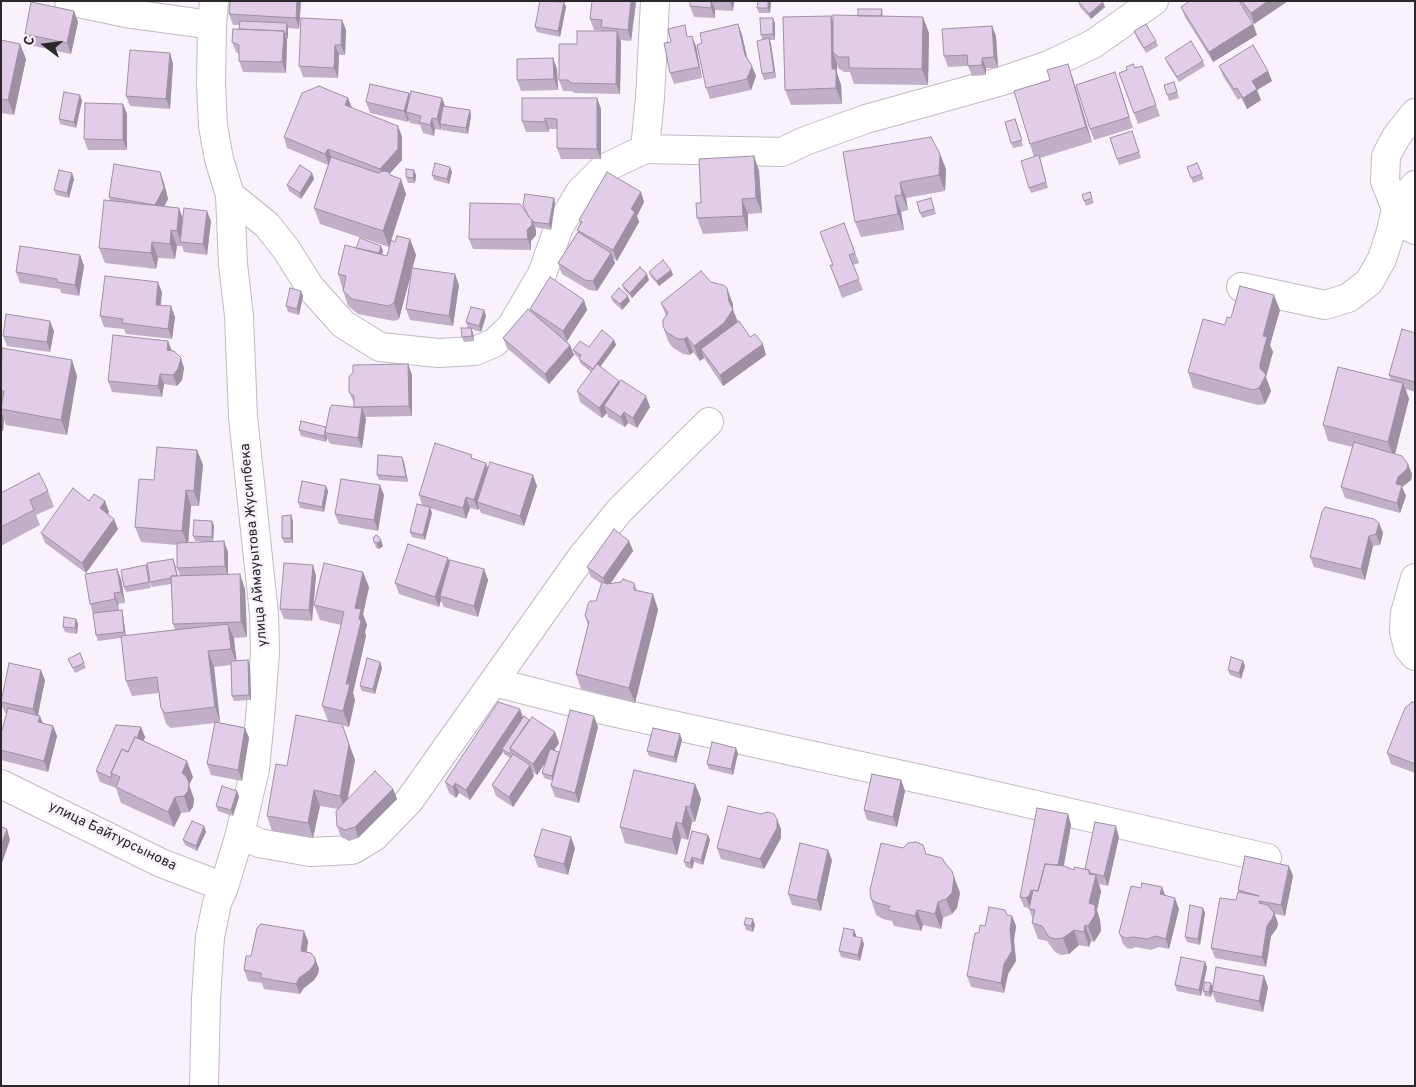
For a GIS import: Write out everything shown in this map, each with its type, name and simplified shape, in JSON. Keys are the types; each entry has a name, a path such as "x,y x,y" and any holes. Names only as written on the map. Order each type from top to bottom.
{"street":[{"path":"69,1 131,14 213,13"},
{"path":"645,149 650,98 655,1"},
{"path":"230,195 267,225 286,249 310,287 343,324 380,347 438,353 474,351 494,343 511,327 542,274 559,227 580,192 603,169 645,149 782,152 805,141 866,119 1002,81 1049,65 1093,44 1154,1"},
{"name":"улица Аймауытова Жусипбека","path":"204,1086 206,999 210,937 217,903 224,887 240,834 255,769 264,643 264,614 243,417 239,316 232,264 230,195 219,159 213,126 211,84 213,13"},
{"path":"1415,113 1396,138 1386,156 1385,181 1396,209 1411,228 1415,230"},
{"path":"1241,287 1325,306 1348,298 1369,282 1382,259 1396,209 1415,185"},
{"path":"240,834 259,844 310,852 352,850 374,837 409,801 580,558 620,510 709,422"},
{"path":"1415,578 1405,613 1404,631 1408,648 1415,656"},
{"path":"494,682 599,709 966,789 1267,858"},
{"name":"улица Байтурсынова","path":"1,784 161,863 224,887"}],"building":[{"path":"230,1 297,1 296,18 229,14"},
{"path":"540,1 564,2 558,31 535,27"},
{"path":"592,1 631,1 628,30 601,27 602,20 590,19"},
{"path":"690,1 711,1 711,8 690,6"},
{"path":"758,1 768,1 768,8 757,8"},
{"path":"1078,1 1103,1 1103,2 1089,14"},
{"path":"1190,1 1239,1 1253,24 1209,52 1181,7"},
{"path":"1242,1 1268,1 1251,13"},
{"path":"31,2 74,11 67,43 25,34"},
{"path":"858,9 882,9 881,16 858,16"},
{"path":"833,15 923,17 922,69 849,68 849,57 838,57 833,52"},
{"path":"831,16 832,69 836,69 836,88 785,90 783,17"},
{"path":"301,18 342,20 341,45 335,45 334,68 299,66"},
{"path":"760,18 773,18 773,34 761,35"},
{"path":"240,21 287,23 286,34 284,31 239,29"},
{"path":"738,24 745,55 752,66 747,79 706,88 697,45 702,43 700,33"},
{"path":"1146,24 1156,41 1144,48 1134,31"},
{"path":"685,25 687,37 692,36 699,67 670,73 664,43 671,42 668,29"},
{"path":"992,26 994,57 982,58 982,65 968,66 967,55 944,56 942,29"},
{"path":"233,29 284,31 282,62 239,61 239,45 232,42"},
{"path":"577,31 617,31 616,84 571,83 568,80 559,80 559,44 577,44"},
{"path":"769,38 774,72 762,74 757,41"},
{"path":"1,40 20,44 8,100 1,99"},
{"path":"1191,41 1203,61 1177,77 1165,58"},
{"path":"1253,45 1268,71 1252,81 1257,89 1243,98 1237,88 1234,89 1219,66"},
{"path":"130,50 170,53 166,99 126,96"},
{"path":"553,58 554,79 517,80 517,59"},
{"path":"1068,64 1086,127 1030,144 1014,91 1050,80 1047,70"},
{"path":"1133,64 1135,68 1142,66 1156,105 1134,113 1119,73 1127,70 1126,67"},
{"path":"1115,72 1129,117 1090,129 1076,85"},
{"path":"1174,82 1177,92 1167,95 1164,85"},
{"path":"370,84 409,93 404,111 366,102"},
{"path":"319,86 348,98 345,105 398,126 398,149 380,169 328,149 325,154 284,137 302,93"},
{"path":"411,91 442,98 437,119 432,118 430,125 419,122 421,116 406,112"},
{"path":"64,92 80,95 74,122 59,119"},
{"path":"522,98 597,98 597,149 557,148 557,119 545,118 545,122 522,121"},
{"path":"85,103 123,104 123,140 84,139"},
{"path":"443,106 470,110 466,128 440,124"},
{"path":"1015,119 1022,140 1011,143 1005,122"},
{"path":"1132,131 1139,152 1117,159 1110,138"},
{"path":"931,137 940,154 939,175 900,182 902,195 895,196 898,214 855,222 843,152"},
{"path":"1039,155 1046,182 1029,188 1021,161"},
{"path":"754,156 756,198 742,199 743,216 697,218 696,203 701,203 699,159"},
{"path":"331,157 378,173 389,172 390,175 401,179 383,231 314,208"},
{"path":"435,163 450,167 447,179 432,175"},
{"path":"1197,163 1202,174 1191,178 1187,167"},
{"path":"114,164 160,172 164,188 155,205 109,197"},
{"path":"300,165 312,173 300,193 287,185"},
{"path":"406,169 414,170 413,178 406,177"},
{"path":"59,170 72,173 67,193 54,190"},
{"path":"607,172 641,192 631,209 635,212 613,250 577,230 582,222 579,220"},
{"path":"1090,192 1092,198 1084,201 1082,195"},
{"path":"525,194 554,198 549,224 533,222 529,217 523,205"},
{"path":"931,198 934,209 920,213 917,202"},
{"path":"104,200 179,208 177,231 171,230 170,244 152,242 151,253 99,248"},
{"path":"470,203 520,204 532,220 532,225 527,230 528,239 469,239"},
{"path":"184,208 207,211 203,244 180,242"},
{"path":"844,223 855,253 849,255 859,279 839,287 830,265 833,265 820,232"},
{"path":"578,232 611,253 593,281 585,280 558,263"},
{"path":"397,236 410,239 394,303 388,306 352,299 343,291 346,276 338,274 345,245 387,256 391,240 395,242"},
{"path":"360,238 381,246 379,253 356,248"},
{"path":"20,246 80,255 75,285 57,282 57,279 16,272"},
{"path":"663,260 671,270 657,281 649,272"},
{"path":"640,267 647,274 630,293 622,285"},
{"path":"412,268 455,274 449,316 406,309"},
{"path":"701,271 711,282 727,288 729,302 733,309 724,323 694,346 687,337 678,339 666,332 663,320 668,313 661,303"},
{"path":"105,276 158,282 156,305 171,306 168,329 122,323 123,319 100,316"},
{"path":"550,277 584,300 563,331 530,309"},
{"path":"1240,286 1274,295 1263,336 1267,337 1260,364 1260,368 1266,375 1259,388 1253,390 1188,372 1203,319 1225,325 1227,317 1231,318"},
{"path":"290,288 301,291 297,309 286,306"},
{"path":"619,288 628,296 620,304 611,297"},
{"path":"471,307 484,310 479,326 466,322"},
{"path":"528,309 570,345 545,374 503,338"},
{"path":"6,314 50,321 47,342 3,336"},
{"path":"739,321 750,337 755,334 763,344 720,375 701,349"},
{"path":"461,328 471,328 472,336 462,337"},
{"path":"1402,329 1415,333 1415,382 1389,375"},
{"path":"602,330 614,340 593,369 579,359 581,355 573,350 580,341 589,347"},
{"path":"113,335 168,341 167,350 174,351 181,358 178,369 173,375 160,374 158,386 108,381"},
{"path":"2,348 72,360 61,420 1,409 4,391 1,391"},
{"path":"408,364 409,406 354,407 354,396 349,392 349,377 353,372 353,365"},
{"path":"597,364 619,381 599,408 577,391"},
{"path":"1338,367 1403,383 1388,442 1323,425"},
{"path":"621,380 646,396 633,418 624,412 621,417 604,406"},
{"path":"332,405 362,408 358,438 325,432"},
{"path":"301,421 326,427 324,436 299,430"},
{"path":"1354,442 1402,456 1408,464 1407,469 1398,477 1396,484 1402,485 1397,503 1341,487"},
{"path":"435,443 472,455 471,458 486,463 474,500 466,497 463,508 419,495"},
{"path":"157,447 197,450 194,491 186,490 182,531 135,527 139,479 154,480"},
{"path":"378,455 402,457 406,477 377,475"},
{"path":"490,462 533,475 520,516 477,502"},
{"path":"39,473 48,491 30,500 34,510 1,527 1,493"},
{"path":"341,479 380,485 374,520 335,514"},
{"path":"302,481 326,486 322,507 298,502"},
{"path":"73,488 89,501 94,494 105,501 100,508 114,519 82,563 41,533"},
{"path":"417,504 430,507 423,535 410,532"},
{"path":"1325,507 1374,519 1379,523 1376,534 1369,536 1361,569 1310,557"},
{"path":"291,515 291,538 282,538 282,516"},
{"path":"194,520 212,521 212,537 193,536"},
{"path":"614,529 629,541 603,578 587,567"},
{"path":"376,535 381,540 377,543 374,542 373,538"},
{"path":"224,541 225,566 177,568 177,543"},
{"path":"408,544 448,558 435,597 395,583"},
{"path":"173,559 177,576 150,582 147,563"},
{"path":"450,560 484,569 474,606 440,596"},
{"path":"284,563 313,565 309,610 280,609"},
{"path":"324,563 363,572 355,608 361,609 359,619 361,621 346,684 350,684 343,711 322,706 344,612 314,605"},
{"path":"146,565 149,582 124,587 121,570"},
{"path":"117,569 121,592 114,593 115,599 90,604 85,574"},
{"path":"240,574 241,622 173,624 171,576"},
{"path":"623,579 634,583 634,590 653,594 629,688 576,674 589,622 585,616 588,604 590,601 596,601 602,582 607,584 621,582"},
{"path":"122,610 124,632 96,635 93,613"},
{"path":"64,617 76,619 75,628 63,627"},
{"path":"228,624 231,649 208,651 215,707 165,713 161,708 157,677 126,681 121,636"},
{"path":"80,653 84,663 73,668 68,659"},
{"path":"1231,657 1243,661 1239,673 1228,670"},
{"path":"367,658 380,662 373,689 360,686"},
{"path":"248,660 249,695 232,696 231,661"},
{"path":"9,663 41,670 33,709 1,702"},
{"path":"498,702 520,709 466,790 455,783 453,787 445,782"},
{"path":"1412,702 1415,703 1415,764 1387,753 1405,708"},
{"path":"8,708 40,716 38,722 53,726 44,761 1,750 1,734"},
{"path":"570,710 594,716 575,793 551,786"},
{"path":"296,715 342,724 349,744 340,796 314,790 308,823 267,816 276,764 287,766"},
{"path":"524,716 529,720 510,748 510,754 502,749"},
{"path":"532,717 555,732 533,764 510,748"},
{"path":"215,722 245,728 238,770 207,764"},
{"path":"116,725 141,727 137,738 135,737 128,752 122,749 111,773 112,778 96,771"},
{"path":"653,728 680,734 674,757 647,751"},
{"path":"135,737 187,761 182,773 186,776 189,783 188,791 184,796 175,797 168,812 116,787 120,777 111,773 122,749 128,752"},
{"path":"712,742 736,748 731,769 707,764"},
{"path":"550,749 559,752 552,776 542,773"},
{"path":"513,754 530,765 509,797 492,785"},
{"path":"634,770 695,784 690,807 686,806 682,824 676,822 672,839 620,827"},
{"path":"375,771 393,789 355,827 345,830 337,826 336,811"},
{"path":"872,774 901,780 893,817 864,810"},
{"path":"222,786 237,791 231,810 216,806"},
{"path":"728,806 761,814 768,812 774,814 777,819 777,828 760,859 717,848"},
{"path":"1037,808 1068,814 1058,865 1045,864 1038,891 1031,890 1026,898 1020,897"},
{"path":"192,821 204,826 196,846 183,840"},
{"path":"1095,822 1116,826 1104,876 1090,873 1089,870 1085,869"},
{"path":"1,827 7,829 1,845"},
{"path":"542,829 571,837 564,864 534,856"},
{"path":"692,831 708,835 701,860 692,857 690,863 684,862"},
{"path":"916,842 923,845 926,854 942,858 952,871 954,877 952,893 946,899 938,902 935,914 917,910 915,916 888,910 890,906 877,903 871,899 870,890 881,843 903,848 908,843"},
{"path":"800,843 828,850 817,900 788,894"},
{"path":"1245,856 1289,866 1281,905 1259,901 1259,903 1268,905 1274,913 1267,926 1262,957 1211,948 1220,898 1236,900 1238,892 1259,896 1238,890"},
{"path":"1045,864 1064,866 1074,870 1074,867 1089,870 1089,874 1096,875 1089,903 1095,905 1095,915 1088,926 1085,925 1084,932 1074,930 1063,938 1055,939 1049,937 1042,926 1032,923 1035,910 1029,909 1033,890 1038,891"},
{"path":"1142,883 1162,887 1160,894 1175,898 1166,939 1156,936 1147,939 1127,938 1119,933 1131,886 1141,888"},
{"path":"1190,905 1203,908 1198,939 1185,937"},
{"path":"989,907 1005,910 1007,915 1012,916 1010,929 1012,951 1004,964 1001,983 967,976 975,933 979,933 980,925 985,926"},
{"path":"746,918 753,919 751,926 744,924"},
{"path":"261,924 304,931 301,951 311,953 315,958 315,963 310,970 299,978 296,984 261,978 261,973 244,970 246,956 251,956 257,928"},
{"path":"844,928 854,930 853,936 862,938 858,955 839,951"},
{"path":"1181,957 1205,962 1199,990 1175,985"},
{"path":"1216,967 1264,976 1259,1001 1212,991"},
{"path":"1205,982 1211,983 1209,992 1203,991"}]}
